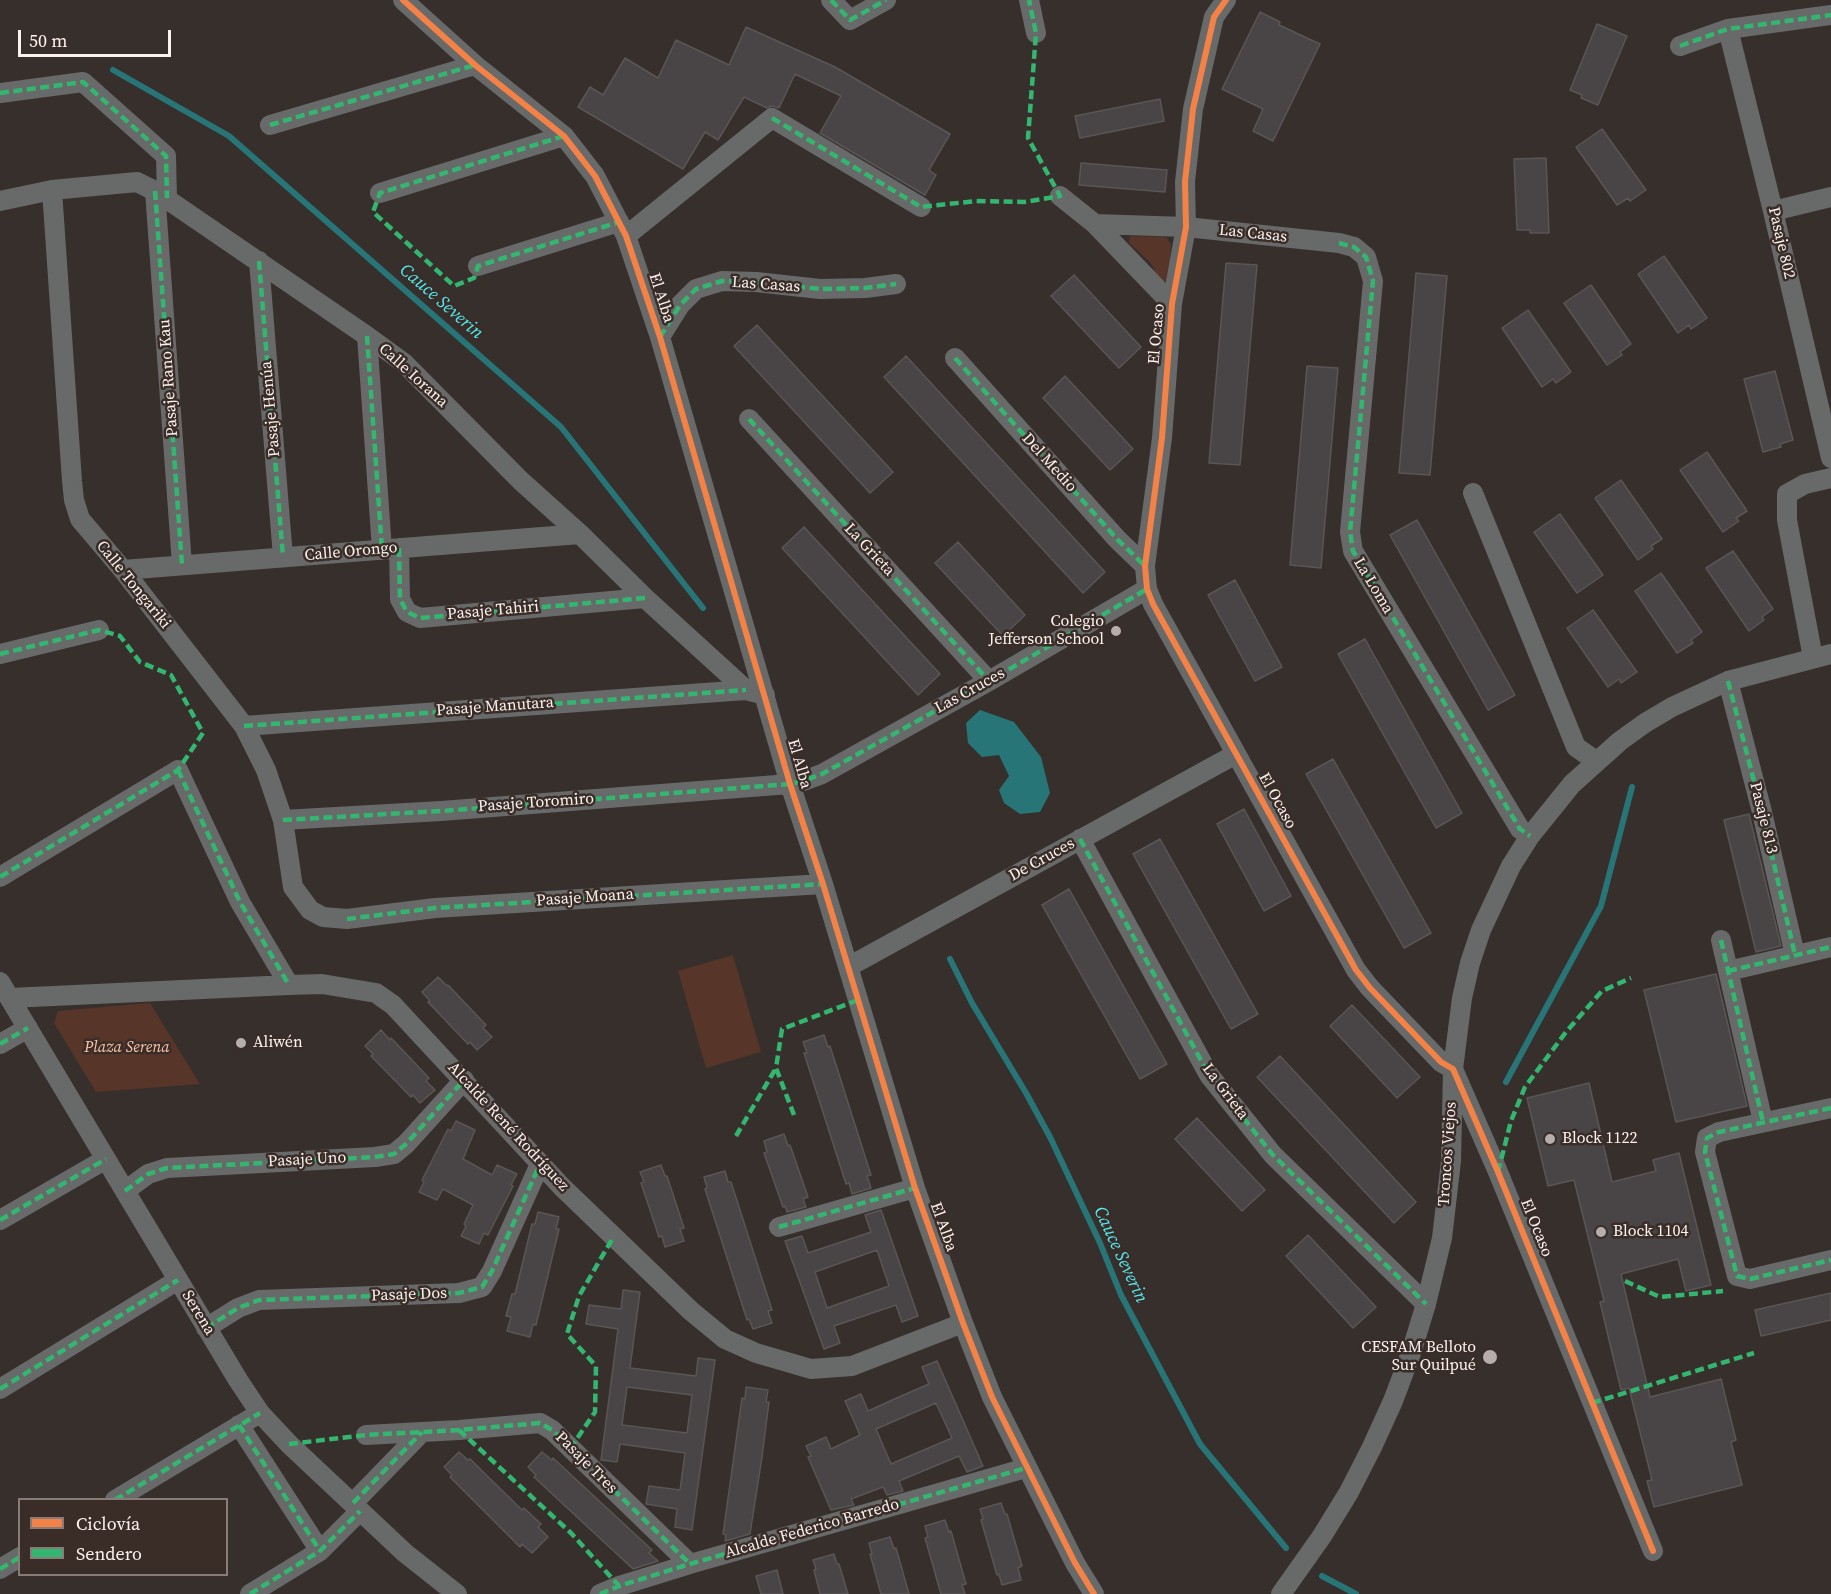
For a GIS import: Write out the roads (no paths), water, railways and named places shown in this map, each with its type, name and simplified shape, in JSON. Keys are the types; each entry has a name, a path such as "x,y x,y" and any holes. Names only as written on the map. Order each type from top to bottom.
{"street":[{"name":"El Alba","path":"403,0 475,65 564,136 595,176 623,229 660,337 755,692 823,884 915,1188 992,1397 1075,1563 1094,1594"},
{"path":"831,0 850,20 886,0"},
{"path":"1029,0 1036,33"},
{"name":"El Ocaso","path":"1226,0 1214,17 1193,109 1185,182 1186,228 1172,304 1162,438 1145,566 1147,589 1153,604 1356,970 1370,988 1441,1062 1453,1069 1498,1172 1653,1551"},
{"path":"1680,46 1728,29 1831,14 1828,0"},
{"name":"Pasaje 802","path":"1728,29 1831,458"},
{"path":"270,124 475,65"},
{"name":"Pasaje Rano Kau","path":"0,93 83,82 166,156 161,195 182,566"},
{"path":"478,266 623,229 772,118 921,207"},
{"path":"380,193 564,136"},
{"name":"Calle Iorana","path":"0,201 52,190 137,182 161,195 404,363 521,481 580,534 645,598 755,692"},
{"name":"Calle Tongariki","path":"52,190 74,500 80,519 123,570 244,726 266,770 283,819 293,886 299,898 310,910 322,917 347,919"},
{"path":"1060,196 1095,224 1172,304"},
{"path":"1773,211 1831,197"},
{"name":"Las Casas","path":"1095,224 1186,228 1339,243"},
{"name":"La Loma","path":"1339,243 1354,247 1366,257 1373,280 1350,532 1353,551 1521,829 1530,836"},
{"name":"Pasaje Henúa","path":"259,261 283,557"},
{"name":"Las Casas","path":"660,337 680,304 696,289 722,282 756,282 820,289 865,288 896,284"},
{"name":"Pasaje Tahiri","path":"367,336 390,549 400,599 407,612 420,618 645,598"},
{"name":"Del Medio","path":"955,358 1117,539 1145,566"},
{"name":"La Grieta","path":"749,419 989,681"},
{"path":"1822,656 1786,520 1786,494 1805,484 1831,478"},
{"path":"1473,493 1576,747 1596,761"},
{"name":"Calle Orongo","path":"123,570 580,534"},
{"name":"Las Cruces","path":"789,784 822,774 1147,589"},
{"path":"0,654 99,630"},
{"name":"Troncos Viejos","path":"1281,1594 1322,1536 1349,1492 1393,1401 1411,1353 1442,1238 1450,1161 1453,1069 1462,998 1481,930 1506,876 1530,836 1572,784 1620,741 1654,718 1699,693 1728,681 1822,656"},
{"name":"Pasaje 813","path":"1728,681 1761,808 1795,955"},
{"name":"Pasaje Manutara","path":"244,726 755,692"},
{"name":"De Cruces","path":"848,968 1236,754"},
{"path":"0,877 178,770 240,902 290,985"},
{"name":"Pasaje Toromiro","path":"283,819 441,811 789,784"},
{"name":"La Grieta","path":"1080,839 1209,1075 1273,1155 1426,1304"},
{"name":"Pasaje Moana","path":"347,919 435,908 823,884"},
{"path":"1721,940 1763,1122"},
{"path":"1728,971 1831,947"},
{"name":"Alcalde René Rodríguez","path":"5,990 322,984 376,993 393,1005 540,1164 691,1311 725,1339 756,1353 811,1369 852,1366 963,1323"},
{"name":"Serena","path":"5,990 238,1380 260,1413 289,1444 405,1553 457,1594"},
{"path":"0,1044 27,1028"},
{"name":"Pasaje Uno","path":"125,1191 148,1174 167,1168 375,1157 394,1154 406,1144 464,1080"},
{"path":"1831,1108 1719,1132 1707,1138 1706,1152 1737,1276 1750,1279 1831,1260"},
{"path":"0,1220 106,1159"},
{"name":"Pasaje Dos","path":"207,1328 238,1308 259,1300 459,1293 482,1287 492,1271 540,1164"},
{"path":"779,1227 915,1188"},
{"path":"0,1389 178,1280"},
{"path":"119,1498 260,1413"},
{"name":"Pasaje Tres","path":"366,1435 540,1422 552,1430 690,1564"},
{"path":"239,1425 320,1551"},
{"path":"250,1594 320,1551 422,1432"},
{"name":"Alcalde Federico Barredo","path":"600,1594 690,1564 1026,1468"},
{"path":"0,1569 18,1558"}],"water":[{"path":"980,710 1014,722 1041,757 1050,793 1040,812 1020,814 1004,803 999,790 1009,776 999,755 982,757 968,743 966,723"}],"waterway":[{"name":"Cauce Severin","path":"113,70 229,136 561,427 703,608"},
{"path":"1506,1082 1601,906 1632,787"},
{"name":"Cauce Severin","path":"950,959 972,1003 1050,1137 1100,1243 1121,1295 1200,1444 1286,1548"},
{"name":"Cauce Severin","path":"1322,1576 1356,1594"}],"place":[{"name":"Colegio Jefferson School","path":"1116,631"},
{"name":"Aliwén","path":"241,1043"},
{"name":"Block 1122","path":"1550,1139"},
{"name":"Block 1104","path":"1601,1232"},
{"name":"CESFAM Belloto Sur Quilpué","path":"1490,1357"}],"park label":[{"name":"Plaza Serena","path":"127,1048"}]}
